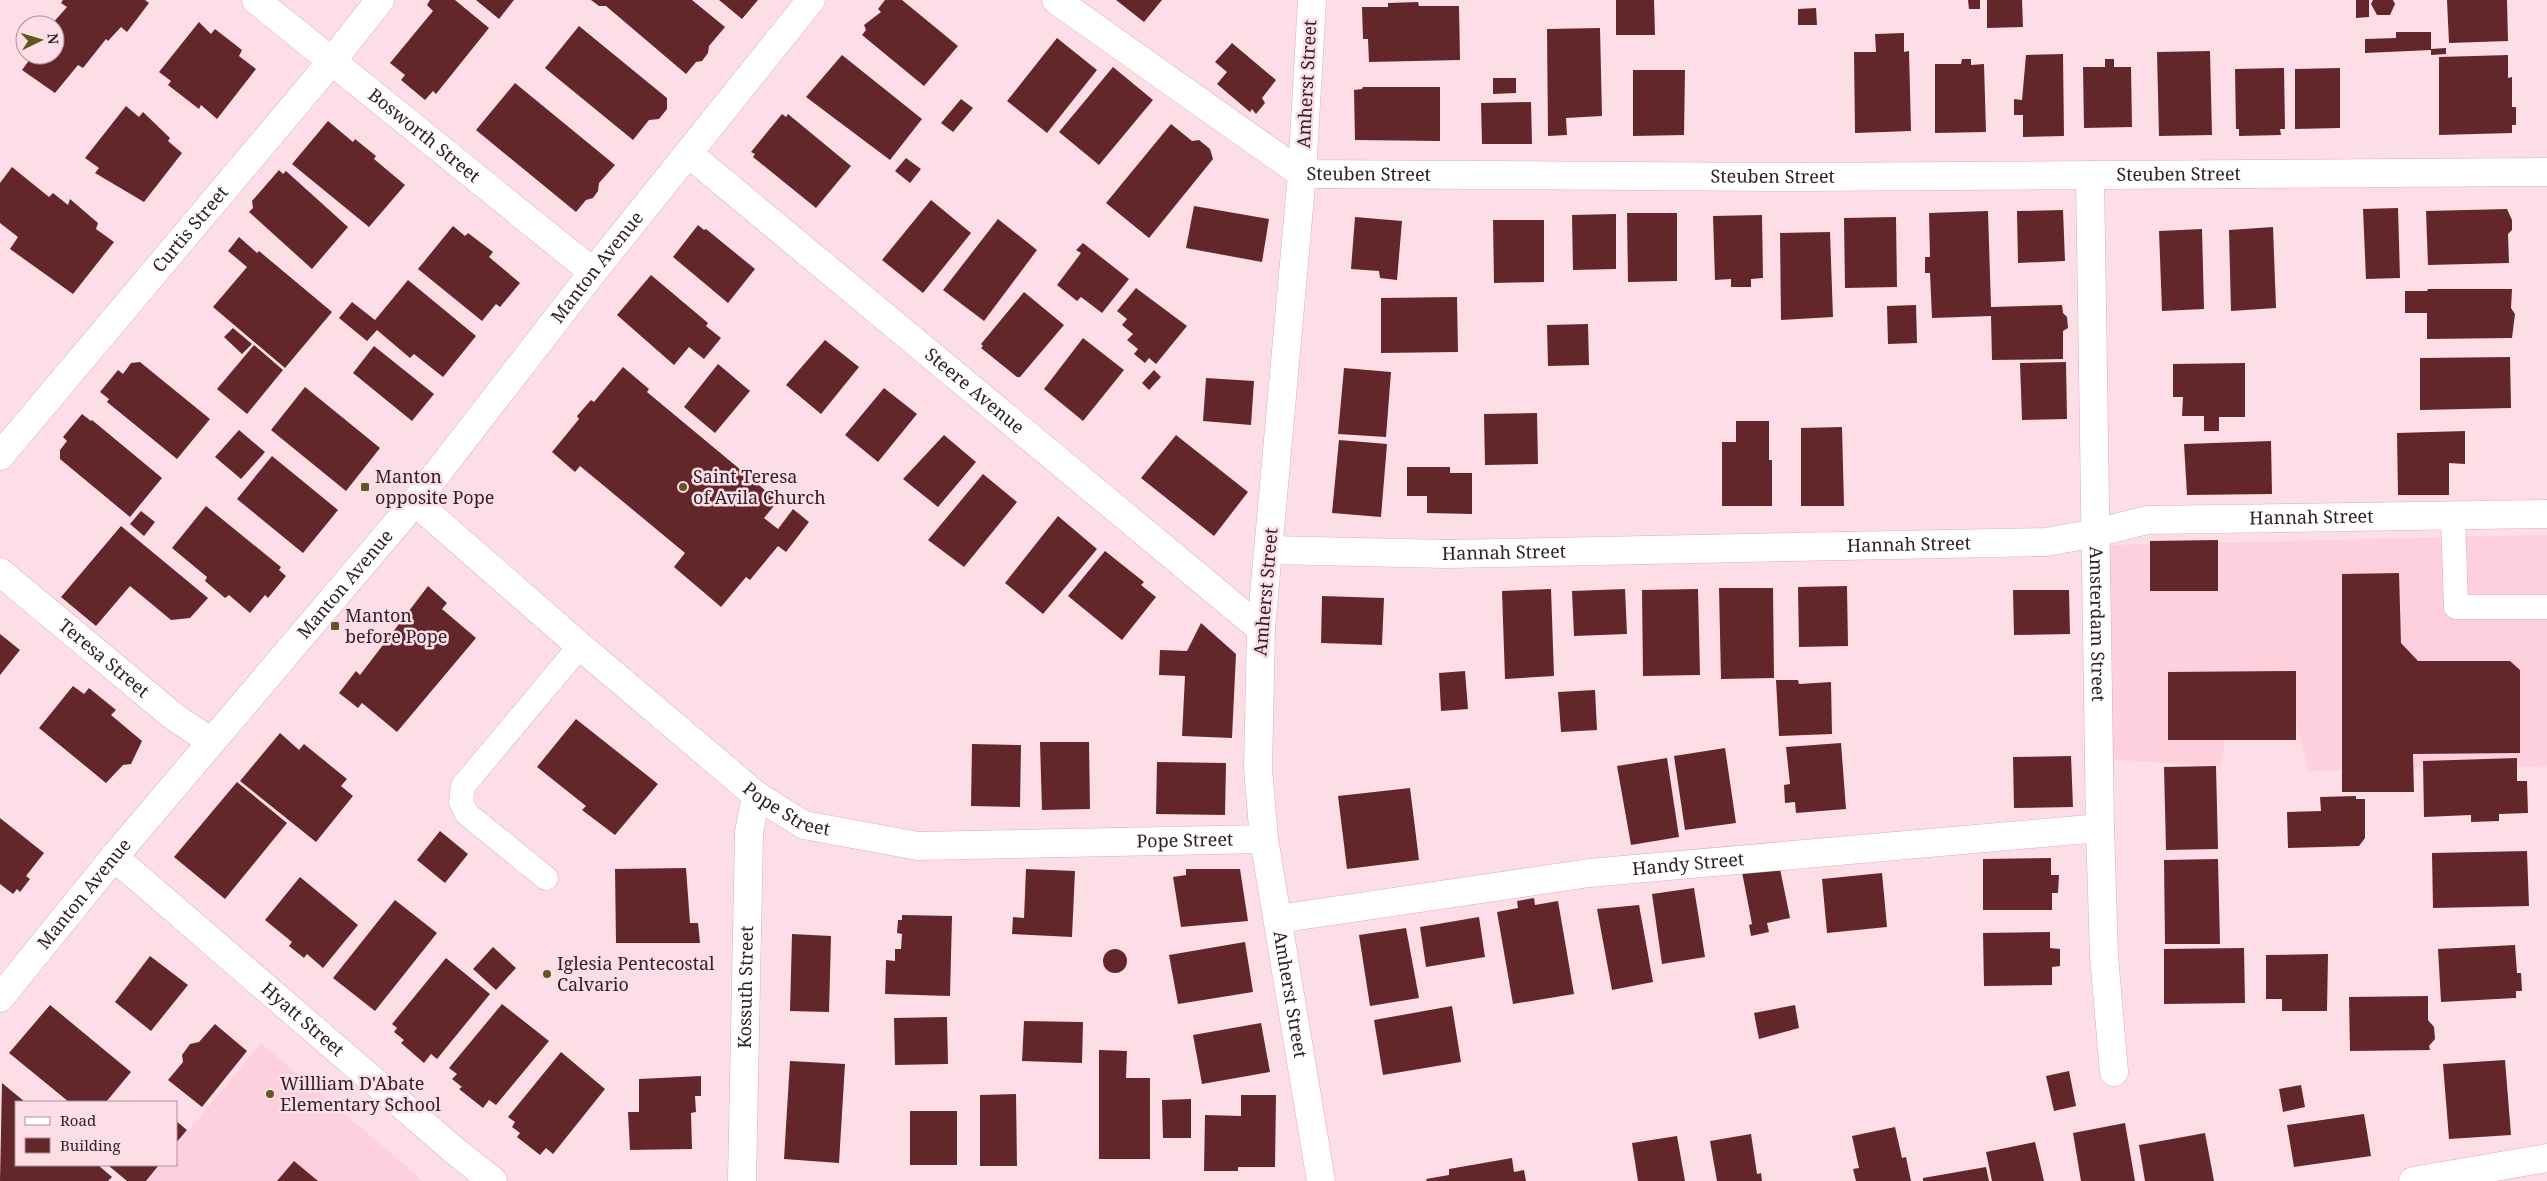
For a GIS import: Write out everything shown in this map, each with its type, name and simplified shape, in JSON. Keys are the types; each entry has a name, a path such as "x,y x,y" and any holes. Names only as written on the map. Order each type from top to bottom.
{"street":[{"name":"Bosworth Street","path":"256,0 592,272"},
{"name":"Curtis Street","path":"0,456 331,62 380,0"},
{"name":"Manton Avenue","path":"0,998 114,856 210,741 415,502 592,272 689,154 811,0"},
{"name":"Steuben Street","path":"1056,0 1302,174 1787,177 2547,172"},
{"name":"Amherst Street","path":"1312,0 1302,174 1261,629 1258,769 1264,839 1321,1181"},
{"name":"Steere Avenue","path":"689,154 1261,629"},
{"name":"Amsterdam Street","path":"2090,175 2100,828 2104,956 2114,1072"},
{"name":"Pope Street","path":"415,502 580,646 756,795 804,825 918,846 1264,839"},
{"name":"Hannah Street","path":"1269,550 1447,554 2046,542 2156,520 2547,514"},
{"name":"Teresa Street","path":"0,572 173,716 210,741"},
{"name":"Kossuth Street","path":"742,1181 749,832 756,795"},
{"name":"Handy Street","path":"1278,920 1589,873 2100,828"},
{"name":"Hyatt Street","path":"114,856 455,1151 493,1181"},
{"path":"2413,1181 2547,1158"}],"lane":[{"path":"2453,515 2456,607 2547,607"},
{"path":"546,878 467,814 461,802 463,786 580,646"}],"shaded area":[{"path":"2547,535 2547,766 2309,771 2296,721 2226,731 2221,767 2109,759 2099,552 2110,545"},
{"name":"Willliam D'Abate Elementary School","path":"261,1043 423,1181 148,1181 160,1166 178,1166 178,1144"}],"building":[{"path":"63,0 145,0 149,3 127,32 121,27 108,41 106,39 83,68 78,65 55,93 22,70 26,65 65,65 65,15 60,15 67,7 61,3"},
{"path":"430,0 455,0 489,28 436,94 433,91 425,100 401,80 405,75 390,63 433,11 427,5"},
{"path":"476,0 514,0 499,19"},
{"path":"591,0 692,0 725,27 709,46 708,53 702,61 696,62 686,74 606,6 599,6"},
{"path":"719,0 758,0 742,19"},
{"path":"885,0 902,0 958,46 924,86 862,35 866,30 864,25 881,12 878,9"},
{"path":"1116,0 1162,0 1144,22"},
{"path":"1616,0 1654,0 1655,35 1616,35"},
{"path":"1968,0 1980,0 1980,9 1969,9"},
{"path":"1987,0 2022,0 2023,27 1987,28"},
{"path":"2356,0 2369,0 2369,17 2356,18"},
{"path":"2373,0 2393,0 2395,4 2390,15 2377,15 2371,4"},
{"path":"2447,0 2507,0 2508,41 2449,43"},
{"path":"1418,2 1419,6 1459,6 1460,60 1369,62 1368,39 1363,39 1362,7 1388,7 1388,3"},
{"path":"1816,8 1817,25 1798,25 1798,9"},
{"path":"199,22 211,34 215,29 242,50 239,56 256,69 217,119 201,105 199,109 168,85 171,81 159,72"},
{"path":"579,26 667,98 667,109 659,119 649,120 633,140 545,68"},
{"path":"1600,28 1602,116 1566,118 1567,135 1548,136 1547,29"},
{"path":"2396,32 2431,32 2431,49 2446,48 2446,54 2431,55 2431,50 2365,53 2365,39 2396,38"},
{"path":"1904,33 1904,52 1909,51 1911,131 1855,133 1854,52 1876,52 1875,34"},
{"path":"1057,38 1097,70 1047,133 1007,101"},
{"path":"1232,43 1276,80 1262,98 1265,103 1256,114 1252,109 1250,112 1217,84 1227,72 1215,62"},
{"path":"2210,51 2212,135 2159,136 2157,52"},
{"path":"2063,54 2064,136 2023,137 2023,115 2014,115 2014,99 2022,100 2026,55"},
{"path":"842,55 922,119 890,160 806,97"},
{"path":"2508,55 2508,78 2512,77 2512,107 2516,107 2516,125 2512,125 2512,133 2439,135 2439,57"},
{"path":"1962,59 1971,59 1971,65 1984,64 1986,132 1935,133 1935,64 1961,64"},
{"path":"2105,59 2114,59 2114,67 2131,67 2132,127 2084,128 2083,67 2105,67"},
{"path":"1113,67 1153,100 1099,165 1059,132"},
{"path":"2284,68 2285,129 2280,129 2281,135 2239,136 2239,129 2236,129 2235,69"},
{"path":"2340,68 2340,128 2295,129 2295,69"},
{"path":"1633,70 1685,70 1684,135 1633,136"},
{"path":"1493,78 1516,78 1516,93 1493,94"},
{"path":"515,83 615,165 599,183 598,191 593,198 586,200 576,212 476,130"},
{"path":"1363,87 1440,87 1440,141 1355,140 1354,90 1362,89"},
{"path":"961,99 973,108 953,132 941,123"},
{"path":"1531,102 1532,144 1482,144 1481,103"},
{"path":"126,106 139,117 143,112 170,138 168,141 182,153 144,202 95,173 99,168 85,158"},
{"path":"782,114 786,117 788,114 851,166 816,208 753,157 755,154 751,152"},
{"path":"328,121 353,142 355,139 376,156 374,159 405,185 369,227 292,164"},
{"path":"1171,124 1192,141 1199,140 1210,149 1213,159 1149,238 1106,203"},
{"path":"906,158 921,169 910,183 895,171"},
{"path":"12,167 49,197 53,193 68,205 70,199 98,223 96,229 114,242 73,294 10,249 18,237 0,223 0,183"},
{"path":"279,170 283,174 286,171 348,227 312,269 249,212 253,208 252,201"},
{"path":"931,200 971,233 923,293 882,260"},
{"path":"1194,206 1269,219 1262,262 1186,248"},
{"path":"2398,208 2400,278 2366,279 2363,209"},
{"path":"2507,209 2512,220 2512,230 2508,234 2509,263 2428,265 2426,211"},
{"path":"2063,210 2065,261 2018,263 2017,211"},
{"path":"1988,211 1991,307 2062,305 2063,313 2067,317 2068,328 2063,331 2063,359 1992,360 1991,316 1932,318 1930,273 1925,273 1925,257 1930,257 1929,213"},
{"path":"1627,213 1677,213 1677,281 1628,282"},
{"path":"1616,214 1616,269 1573,270 1572,215"},
{"path":"1762,215 1763,278 1751,279 1751,287 1731,287 1731,279 1715,280 1713,216"},
{"path":"1355,217 1402,221 1397,280 1380,278 1379,271 1351,269"},
{"path":"1896,217 1897,287 1845,288 1844,218"},
{"path":"998,219 1037,250 984,321 943,290"},
{"path":"1493,220 1544,220 1544,282 1494,283"},
{"path":"698,225 704,230 706,229 755,269 728,303 673,257"},
{"path":"453,226 465,236 468,233 493,252 489,257 520,283 500,307 496,304 482,321 418,269"},
{"path":"2273,227 2276,308 2231,311 2229,230"},
{"path":"2202,229 2204,309 2162,311 2159,231"},
{"path":"1830,232 1833,317 1781,320 1780,233"},
{"path":"239,237 257,253 259,251 332,312 285,368 213,307 247,267 228,251"},
{"path":"1083,243 1129,279 1102,313 1081,297 1077,301 1057,285 1081,253 1076,250"},
{"path":"651,275 708,323 706,326 721,338 704,359 689,347 674,365 617,315"},
{"path":"408,280 476,336 443,377 414,354 410,358 377,330 367,341 339,318 352,302 375,320"},
{"path":"1136,288 1187,326 1156,364 1149,358 1145,363 1134,354 1138,349 1127,340 1133,334 1122,325 1127,319 1117,311"},
{"path":"2428,289 2512,289 2511,308 2515,314 2512,338 2427,339 2427,313 2405,313 2405,291 2427,291"},
{"path":"1024,292 1064,325 1020,377 1017,377 981,348 983,346 981,344"},
{"path":"1457,297 1458,352 1381,353 1381,298"},
{"path":"1916,305 1917,343 1888,344 1887,306"},
{"path":"1588,324 1589,365 1548,366 1547,325"},
{"path":"233,328 252,344 242,354 224,337"},
{"path":"1083,338 1124,370 1083,421 1044,389"},
{"path":"825,340 859,367 821,414 786,385"},
{"path":"254,345 283,370 247,414 217,389"},
{"path":"374,346 434,394 412,421 353,373"},
{"path":"2510,357 2511,408 2420,410 2420,358"},
{"path":"140,362 210,419 177,459 107,402 109,399 100,392 118,370 123,374 131,363"},
{"path":"2066,362 2067,419 2022,420 2020,363"},
{"path":"2245,363 2245,417 2219,417 2219,431 2204,431 2204,416 2182,416 2183,397 2173,397 2173,364"},
{"path":"718,364 750,391 715,433 684,407"},
{"name":"Saint Teresa of Avila Church","path":"623,367 649,389 647,392 778,501 764,518 778,529 793,509 809,522 786,552 778,546 750,580 746,577 721,607 674,567 685,553 580,466 575,472 552,452 579,419 577,416 591,400 594,402"},
{"path":"1344,368 1391,372 1386,437 1338,434"},
{"path":"1154,370 1161,377 1149,390 1142,383"},
{"path":"1206,378 1254,381 1251,425 1203,421"},
{"path":"305,387 380,448 346,491 271,430"},
{"path":"884,388 917,414 878,462 845,435"},
{"path":"1537,413 1538,464 1485,465 1484,414"},
{"path":"82,414 92,420 162,478 130,517 60,459 60,450 67,441 63,437"},
{"path":"1736,421 1769,421 1769,460 1772,460 1772,506 1722,506 1722,442 1736,442"},
{"path":"1842,427 1844,506 1801,506 1801,428"},
{"path":"239,430 265,452 241,479 215,457"},
{"path":"2465,431 2465,464 2449,463 2449,495 2398,495 2397,433"},
{"path":"944,435 976,462 938,507 903,479"},
{"path":"1176,435 1248,492 1214,536 1141,478"},
{"path":"1339,440 1387,444 1381,517 1332,513"},
{"path":"2271,441 2272,494 2187,495 2184,444"},
{"path":"272,456 338,510 303,553 237,499"},
{"path":"1407,467 1450,467 1450,473 1472,473 1472,514 1427,513 1427,496 1407,496"},
{"path":"983,474 1017,502 964,567 928,540"},
{"path":"206,506 281,567 279,570 286,576 268,598 265,595 250,613 229,595 225,598 205,581 207,577 172,548"},
{"path":"141,511 155,522 144,536 130,524"},
{"path":"1058,516 1097,549 1043,614 1005,583"},
{"path":"121,526 208,598 190,618 171,620 130,586 96,626 61,597"},
{"path":"2218,540 2218,591 2150,591 2150,541"},
{"path":"1105,551 1144,582 1141,585 1156,597 1122,640 1068,596"},
{"path":"2399,573 2401,643 2418,661 2510,661 2520,670 2520,753 2413,754 2414,792 2342,792 2342,574"},
{"path":"428,586 447,603 442,609 476,638 397,732 362,703 358,708 339,693 356,671 360,675"},
{"path":"1847,586 1848,646 1799,647 1798,587"},
{"path":"1719,588 1773,588 1774,678 1721,679"},
{"path":"1551,589 1554,676 1505,679 1502,591"},
{"path":"1625,589 1627,634 1574,636 1572,591"},
{"path":"1698,589 1700,675 1643,676 1642,590"},
{"path":"2013,590 2069,590 2070,634 2014,635"},
{"path":"1322,596 1384,598 1382,645 1321,643"},
{"path":"1201,623 1236,654 1232,738 1182,736 1185,676 1159,675 1160,650 1187,651"},
{"path":"0,634 20,650 0,675"},
{"path":"1465,671 1468,709 1441,711 1439,673"},
{"path":"2296,671 2296,740 2168,740 2168,672"},
{"path":"1776,680 1798,680 1799,684 1831,682 1832,734 1779,736"},
{"path":"73,686 84,694 89,688 116,710 111,715 142,741 131,764 123,765 106,783 39,728"},
{"path":"1595,690 1597,730 1561,732 1558,692"},
{"path":"576,719 658,784 615,835 582,810 586,806 537,767"},
{"path":"280,733 299,750 304,744 347,779 341,786 353,796 316,842 240,781"},
{"path":"1040,742 1089,742 1090,809 1042,810"},
{"path":"1841,743 1846,809 1796,813 1795,802 1785,803 1784,785 1790,784 1786,747"},
{"path":"972,744 1021,745 1020,807 971,806"},
{"path":"1725,748 1736,823 1685,830 1674,756"},
{"path":"2071,756 2073,807 2014,808 2013,757"},
{"path":"1667,758 1679,837 1631,845 1617,766"},
{"path":"2517,758 2517,781 2527,781 2528,813 2499,814 2499,821 2471,822 2471,815 2424,817 2423,761"},
{"path":"1157,762 1226,763 1225,815 1156,814"},
{"path":"2216,766 2218,849 2166,850 2164,767"},
{"path":"237,782 287,823 225,899 174,857"},
{"path":"1410,788 1419,860 1347,869 1338,796"},
{"path":"2356,796 2356,799 2365,799 2365,838 2359,846 2288,848 2287,812 2321,811 2320,797"},
{"path":"0,818 44,853 26,876 30,879 20,892 17,889 13,894 0,884"},
{"path":"440,831 468,854 445,883 417,860"},
{"path":"2527,851 2529,906 2433,908 2432,853"},
{"path":"2051,858 2051,875 2059,875 2058,893 2052,893 2052,910 1983,910 1983,859"},
{"path":"2218,859 2220,944 2165,944 2164,860"},
{"path":"1779,864 1790,918 1767,923 1769,932 1751,936 1749,925 1752,924 1742,872"},
{"path":"686,868 690,923 698,923 700,943 616,943 615,869"},
{"path":"1026,869 1075,871 1072,937 1012,934 1013,917 1024,918"},
{"path":"1186,869 1240,869 1248,921 1181,927 1173,877 1186,875"},
{"path":"1882,873 1887,927 1827,933 1822,879"},
{"path":"300,877 358,925 323,968 307,954 304,958 289,946 292,942 265,920"},
{"path":"1694,888 1705,957 1662,964 1652,894"},
{"path":"1534,898 1535,905 1558,901 1574,994 1513,1004 1497,912 1518,908 1517,901"},
{"path":"395,900 437,933 375,1011 333,978"},
{"path":"1639,905 1653,982 1612,990 1597,909"},
{"path":"902,915 952,916 950,996 885,994 886,960 895,961 895,949 901,949 902,934 897,933 898,920 902,920"},
{"path":"1479,917 1485,957 1426,967 1420,927"},
{"path":"1406,928 1419,998 1370,1006 1359,935"},
{"path":"2050,932 2050,948 2060,949 2060,966 2052,967 2052,985 1984,986 1983,933"},
{"path":"792,934 831,936 829,1012 790,1011"},
{"path":"1245,942 1253,992 1178,1004 1169,955"},
{"path":"2515,945 2517,973 2521,973 2522,991 2516,991 2516,998 2441,1002 2438,949"},
{"path":"493,947 516,968 496,990 473,969"},
{"path":"2244,948 2245,1003 2164,1004 2164,949"},
{"path":"1115,949 1120,950 1126,956 1126,966 1120,972 1115,973 1110,972 1104,966 1103,961 1104,956 1110,950"},
{"path":"2328,954 2327,1011 2282,1011 2282,999 2266,999 2266,955"},
{"path":"150,956 188,985 151,1031 115,1002"},
{"path":"446,958 490,994 437,1059 431,1054 424,1063 401,1043 404,1040 394,1032 397,1028 392,1024"},
{"path":"2428,996 2428,1020 2434,1027 2435,1039 2429,1046 2430,1050 2350,1051 2349,997"},
{"path":"502,1004 549,1041 496,1105 489,1100 483,1108 459,1089 462,1087 452,1079 457,1074 449,1068"},
{"path":"50,1005 131,1072 107,1101 68,1101 9,1053"},
{"path":"1795,1005 1799,1028 1759,1039 1754,1013"},
{"path":"1452,1006 1461,1062 1383,1075 1374,1020"},
{"path":"947,1017 948,1064 895,1065 894,1018"},
{"path":"1024,1021 1083,1022 1082,1063 1022,1061"},
{"path":"1261,1023 1270,1072 1202,1084 1193,1035"},
{"path":"215,1024 247,1051 202,1107 168,1080 183,1062 182,1055 190,1044 199,1042"},
{"path":"1099,1050 1127,1051 1126,1078 1150,1078 1150,1159 1099,1159"},
{"path":"561,1052 605,1089 553,1154 546,1148 540,1155 517,1137 520,1133 512,1127 515,1122 508,1117"},
{"path":"2505,1060 2511,1135 2449,1139 2443,1064"},
{"path":"790,1061 845,1064 839,1163 784,1159"},
{"path":"2069,1071 2076,1106 2054,1111 2046,1076"},
{"path":"701,1076 701,1096 695,1096 696,1112 691,1113 692,1149 630,1150 628,1112 639,1112 639,1079"},
{"path":"2,1083 24,1101 15,1101 15,1166 99,1166 112,1177 108,1181 0,1181"},
{"path":"2301,1085 2305,1107 2283,1112 2279,1089"},
{"path":"1016,1094 1017,1166 980,1166 980,1095"},
{"path":"1241,1095 1276,1095 1275,1167 1238,1167 1238,1171 1204,1171 1205,1115 1241,1116"},
{"path":"1191,1099 1191,1138 1163,1138 1162,1100"},
{"path":"910,1111 957,1111 957,1165 910,1165"},
{"path":"2364,1114 2371,1156 2294,1167 2287,1125"},
{"path":"178,1123 187,1130 178,1141"},
{"path":"2125,1123 2135,1181 2081,1181 2073,1133"},
{"path":"1895,1127 1902,1158 1906,1157 1911,1181 1856,1181 1853,1169 1859,1168 1852,1136"},
{"path":"2205,1133 2214,1181 2145,1181 2139,1145"},
{"path":"1751,1134 1757,1174 1761,1173 1762,1181 1717,1181 1710,1141"},
{"path":"1677,1136 1685,1181 1638,1181 1632,1143"},
{"path":"2035,1142 2044,1181 1992,1181 1986,1152"},
{"path":"1512,1158 1514,1172 1524,1170 1526,1181 1427,1181 1426,1179 1449,1175 1449,1169"},
{"name":"Willliam D'Abate Elementary School","path":"294,1161 318,1181 277,1181"},
{"path":"109,1166 158,1166 146,1181 127,1181"},
{"path":"1986,1167 1989,1181 1923,1181 1923,1178"}],"place":[{"name":"Manton opposite Pope","path":"365,487"},
{"name":"Saint Teresa of Avila Church","path":"683,487"},
{"name":"Manton before Pope","path":"335,626"},
{"name":"Iglesia Pentecostal Calvario","path":"547,974"},
{"name":"Willliam D'Abate Elementary School","path":"270,1094"}]}
